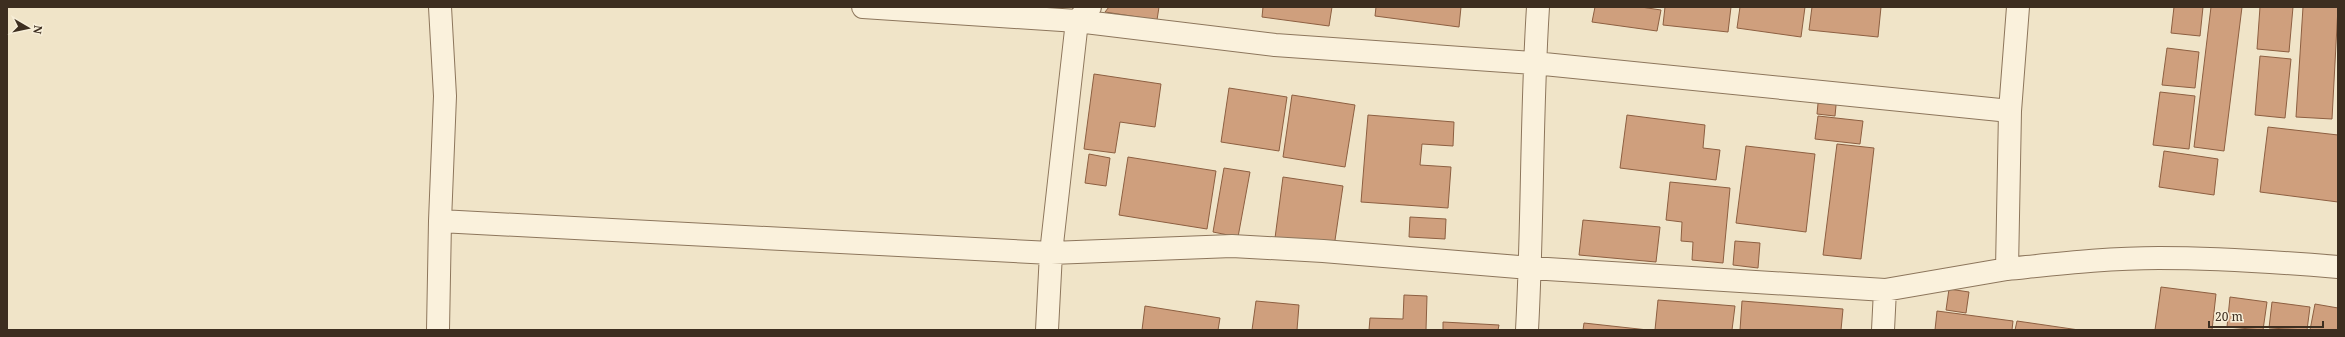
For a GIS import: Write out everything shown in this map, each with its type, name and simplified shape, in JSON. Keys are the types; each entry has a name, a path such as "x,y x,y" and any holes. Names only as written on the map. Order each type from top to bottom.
{"street":[{"path":"438,330 440,221 446,96 440,7"},
{"path":"863,7 1083,14 1275,45 1534,63 2010,111"},
{"path":"1527,330 1530,268 1534,63 1538,7"},
{"path":"2007,269 2010,111 2018,7"},
{"path":"1047,330 1051,252 1083,14"},
{"path":"440,221 1051,252 1232,246 1323,251 1530,268 1885,290 2007,269 2085,261 2158,258 2277,262 2338,267"},
{"path":"1884,330 1885,290"}],"building":[{"path":"1109,7 1159,7 1157,20 1105,12"},
{"path":"1263,7 1332,7 1329,26 1262,17"},
{"path":"1376,7 1461,7 1459,27 1375,16"},
{"path":"1595,7 1641,7 1661,10 1657,31 1592,22"},
{"path":"1665,7 1731,7 1728,32 1663,25"},
{"path":"1740,7 1805,7 1801,37 1737,28"},
{"path":"1812,7 1881,7 1878,37 1809,30"},
{"path":"2174,7 2203,7 2200,36 2171,33"},
{"path":"2211,7 2242,7 2224,151 2194,147"},
{"path":"2260,7 2293,7 2289,52 2257,49"},
{"path":"2303,7 2338,7 2332,119 2296,117"},
{"path":"2167,48 2199,52 2195,88 2162,85"},
{"path":"2260,56 2291,59 2285,118 2255,115"},
{"path":"1094,74 1161,84 1155,127 1120,122 1115,153 1084,149"},
{"path":"1229,88 1287,97 1279,151 1221,142"},
{"path":"2160,92 2195,96 2189,149 2153,145"},
{"path":"1819,93 1837,95 1835,116 1817,114"},
{"path":"1292,95 1355,105 1345,167 1283,157"},
{"path":"1368,115 1454,122 1453,146 1422,144 1420,165 1451,167 1448,208 1361,202"},
{"path":"1627,115 1705,125 1703,148 1720,150 1716,180 1620,168"},
{"path":"1818,116 1863,121 1860,144 1815,139"},
{"path":"2268,127 2338,135 2338,202 2260,192"},
{"path":"1837,144 1874,148 1861,259 1823,255"},
{"path":"1746,146 1815,154 1806,232 1736,223"},
{"path":"2164,151 2218,159 2214,195 2159,187"},
{"path":"1089,154 1110,158 1106,186 1085,183"},
{"path":"1128,157 1216,171 1207,229 1119,215"},
{"path":"1224,168 1250,172 1238,237 1213,232"},
{"path":"1283,177 1343,186 1334,247 1275,238"},
{"path":"1670,182 1730,188 1723,263 1692,260 1693,242 1681,241 1682,222 1666,220"},
{"path":"1410,217 1446,219 1445,239 1409,237"},
{"path":"1583,220 1660,227 1656,262 1579,255"},
{"path":"1735,241 1760,243 1758,268 1733,265"},
{"path":"2161,287 2216,294 2212,330 2155,330"},
{"path":"1949,289 1969,292 1966,313 1946,310"},
{"path":"1404,295 1427,296 1426,330 1369,330 1370,318 1403,319"},
{"path":"2230,297 2267,302 2263,330 2227,327"},
{"path":"1658,300 1735,306 1732,330 1655,330"},
{"path":"1256,301 1299,305 1297,330 1252,330"},
{"path":"1742,301 1843,309 1841,330 1740,330"},
{"path":"2272,302 2310,307 2307,330 2269,328"},
{"path":"2315,304 2338,308 2338,330 2310,330"},
{"path":"1145,306 1220,318 1218,330 1142,330"},
{"path":"1937,311 2013,321 2012,330 1935,330"},
{"path":"2017,321 2079,330 2015,330"},
{"path":"1443,322 1499,325 1498,330 1443,330"},
{"path":"1584,323 1648,330 1583,330"}]}
